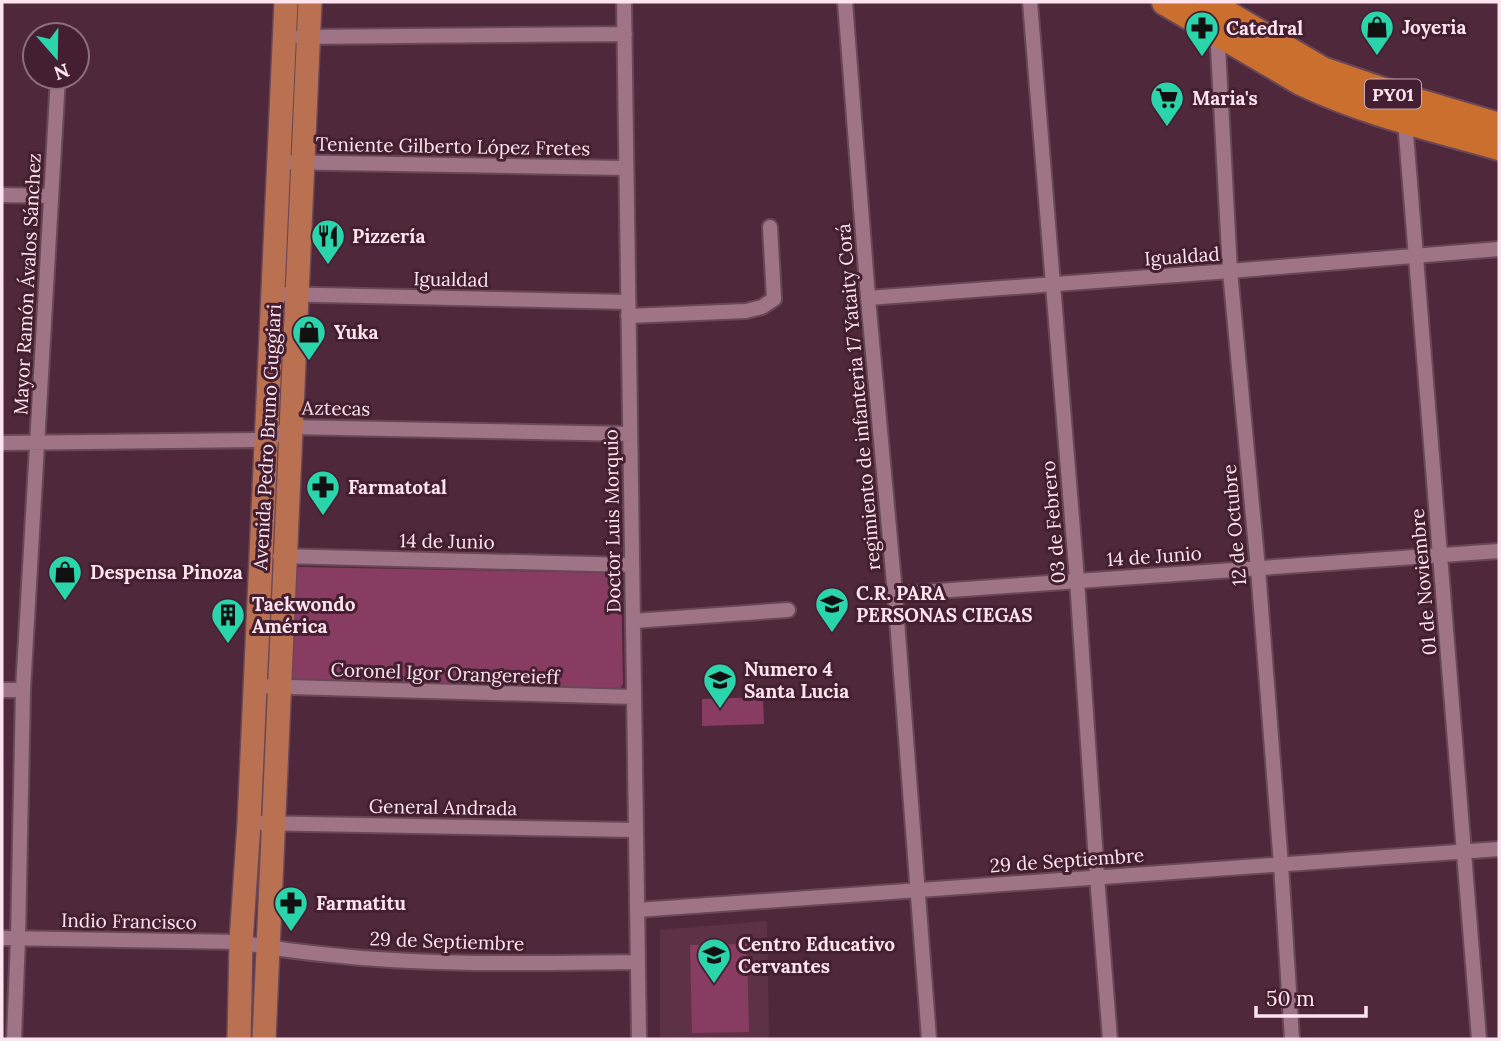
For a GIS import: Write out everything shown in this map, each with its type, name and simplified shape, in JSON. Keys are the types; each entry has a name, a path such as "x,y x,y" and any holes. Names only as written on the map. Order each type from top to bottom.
{"highway":[{"name":"PY01","path":"1165,2 1214,14 1322,70 1499,126"},
{"name":"PY01","path":"1214,14 1301,82 1324,93 1405,121 1499,147"}],"main road":[{"name":"Avenida Pedro Bruno Guggiari","path":"264,1039 255,945 250,823 286,2"},
{"name":"Avenida Pedro Bruno Guggiari","path":"239,1039 273,823 310,2"}],"street":[{"name":"Doctor Luis Morquio","path":"624,2 639,1039"},
{"name":"regimiento de infanteria 17 Yataity Corá","path":"845,2 929,1039"},
{"name":"03 de Febrero","path":"1030,2 1077,580 1110,1039"},
{"name":"12 de Octubre","path":"1214,14 1230,271 1258,569 1292,1039"},
{"path":"284,38 625,34"},
{"name":"Mayor Ramón Ávalos Sánchez","path":"14,1039 23,690 57,91"},
{"name":"01 de Noviembre","path":"1405,121 1479,1039"},
{"name":"Teniente Gilberto López Fretes","path":"279,162 626,168"},
{"path":"2,195 51,196"},
{"name":"Igualdad","path":"273,294 746,312 762,307 774,299 770,228"},
{"name":"Igualdad","path":"868,298 1499,249"},
{"name":"Aztecas","path":"2,443 267,440 291,427 630,433"},
{"name":"14 de Junio","path":"895,594 1499,551"},
{"name":"14 de Junio","path":"261,556 632,565"},
{"path":"633,621 788,610"},
{"name":"Coronel Igor Orangereieff","path":"256,686 634,697"},
{"path":"2,690 23,690"},
{"name":"General Andrada","path":"250,823 636,830"},
{"name":"29 de Septiembre","path":"637,910 1499,849"},
{"name":"Indio Francisco","path":"2,938 255,945"},
{"name":"29 de Septiembre","path":"255,945 356,958 450,964 638,962"}],"shaded area":[{"path":"295,569 617,573 621,579 623,684 619,690 292,681 289,678"},
{"path":"763,697 764,724 702,726 702,699"},
{"name":"Centro Educativo Cervantes","path":"767,921 769,1039 660,1039 660,930"},
{"path":"747,944 749,1032 692,1033 690,945"}],"place":[{"name":"Joyeria","path":"1377,57"},
{"name":"Catedral","path":"1202,58"},
{"name":"Maria's","path":"1167,128"},
{"name":"Pizzería","path":"328,266"},
{"name":"Yuka","path":"309,362"},
{"name":"Farmatotal","path":"323,517"},
{"name":"Despensa Pinoza","path":"65,602"},
{"name":"C.R. PARA PERSONAS CIEGAS","path":"832,634"},
{"name":"Taekwondo América","path":"228,645"},
{"name":"Numero 4 Santa Lucia","path":"720,710"},
{"name":"Farmatitu","path":"291,933"},
{"name":"Centro Educativo Cervantes","path":"714,985"}]}
